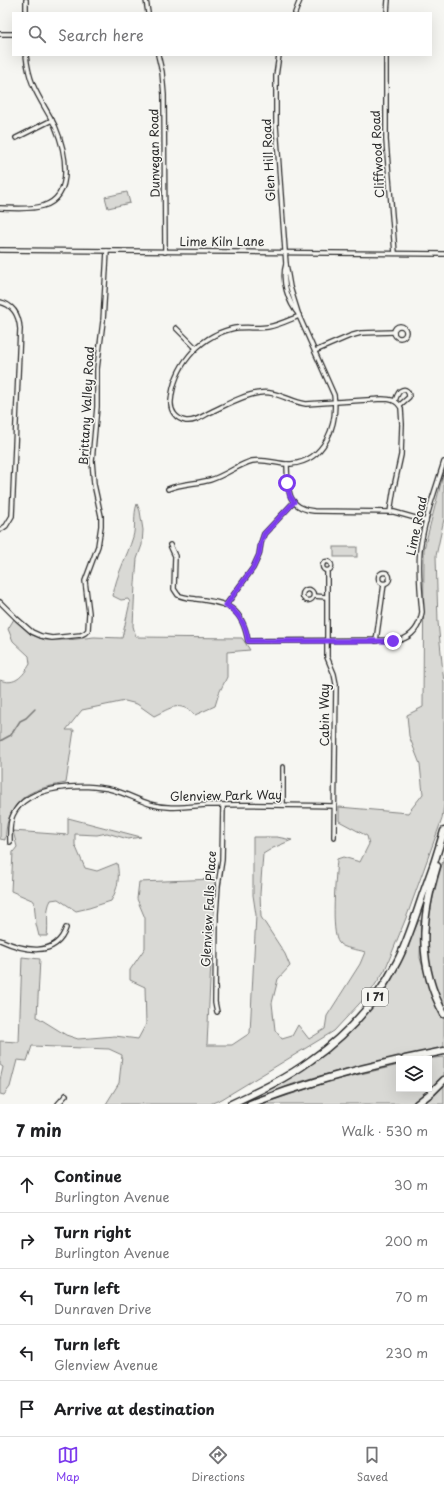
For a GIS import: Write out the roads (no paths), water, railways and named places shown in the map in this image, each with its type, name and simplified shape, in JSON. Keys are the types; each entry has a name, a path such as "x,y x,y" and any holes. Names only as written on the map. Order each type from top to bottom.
{"highway":[{"name":"I 71","path":"231,1104 281,1079 311,1060 339,1038 366,1009 388,979 406,944 444,830"},
{"path":"444,844 435,874 427,910 424,946 430,982 444,1014"},
{"path":"422,1056 444,1052"},
{"path":"250,1104 298,1087 396,1061"},
{"path":"417,1104 444,1080"}],"street":[{"path":"26,0 26,12"},
{"path":"146,0 148,12"},
{"path":"295,12 300,0"},
{"path":"388,0 388,12"},
{"path":"0,34 12,34"},
{"path":"0,208 40,207 51,203 60,194 65,179 62,145 52,120 33,85 29,74 26,56"},
{"name":"Dunvegan Road","path":"158,56 162,72 164,95 165,252"},
{"name":"Glen Hill Road","path":"279,56 276,76 277,128 286,264 295,311 299,316 333,391 335,402 334,422 329,437 324,445 309,458 298,463 287,464"},
{"name":"Cliffwood Road","path":"386,56 386,140 395,253"},
{"path":"16,138 52,120"},
{"name":"Lime Kiln Lane","path":"0,250 444,254"},
{"name":"Brittany Valley Road","path":"0,602 32,632 41,636 52,638 81,635 87,631 89,612 85,581 98,546 101,526 92,461 97,407 97,370 103,321 107,251"},
{"name":"Glen Hill Road","path":"286,264 284,279 292,298"},
{"path":"284,279 289,279"},
{"path":"0,302 10,306 14,310 19,318 20,329 12,516 6,526 0,530"},
{"path":"299,316 283,323 267,327 240,328 223,332 213,336 196,348 182,364 173,386 170,404 175,416 182,420 194,420 244,397 261,392 276,394 295,402 306,404 389,399 397,403 402,415 402,445 390,512"},
{"path":"176,328 196,348"},
{"path":"315,351 350,336 361,333 394,332"},
{"path":"168,489 177,485 211,480 252,461 270,460 287,464 288,489 290,496 294,502 302,508 314,511 390,512 426,522"},
{"name":"Lime Road","path":"376,641 393,641 406,638 415,630 420,619 422,612 419,565 420,552 426,522 444,462"},
{"path":"226,605 253,568 259,555 264,534 294,502"},
{"path":"170,545 175,556 174,588 177,593 181,596 209,600 226,605 236,612 240,618 248,641 376,641 384,584"},
{"name":"Cabin Way","path":"327,570 326,597 328,662 334,674 336,684 334,837"},
{"path":"314,596 326,597"},
{"path":"283,767 283,805"},
{"name":"Glenview Park Way","path":"10,842 10,826 13,815 18,808 23,803 38,794 58,788 99,787 113,790 147,803 165,807 208,805 334,806"},
{"name":"Glenview Falls Place","path":"217,1012 215,1002 216,914 222,860 223,806"},
{"path":"0,940 24,949 34,950 46,948 54,945 61,939 66,928"},
{"path":"58,1104 66,1095"}],"waterway":[{"path":"0,741 11,735 20,721 26,718 35,709"}]}
